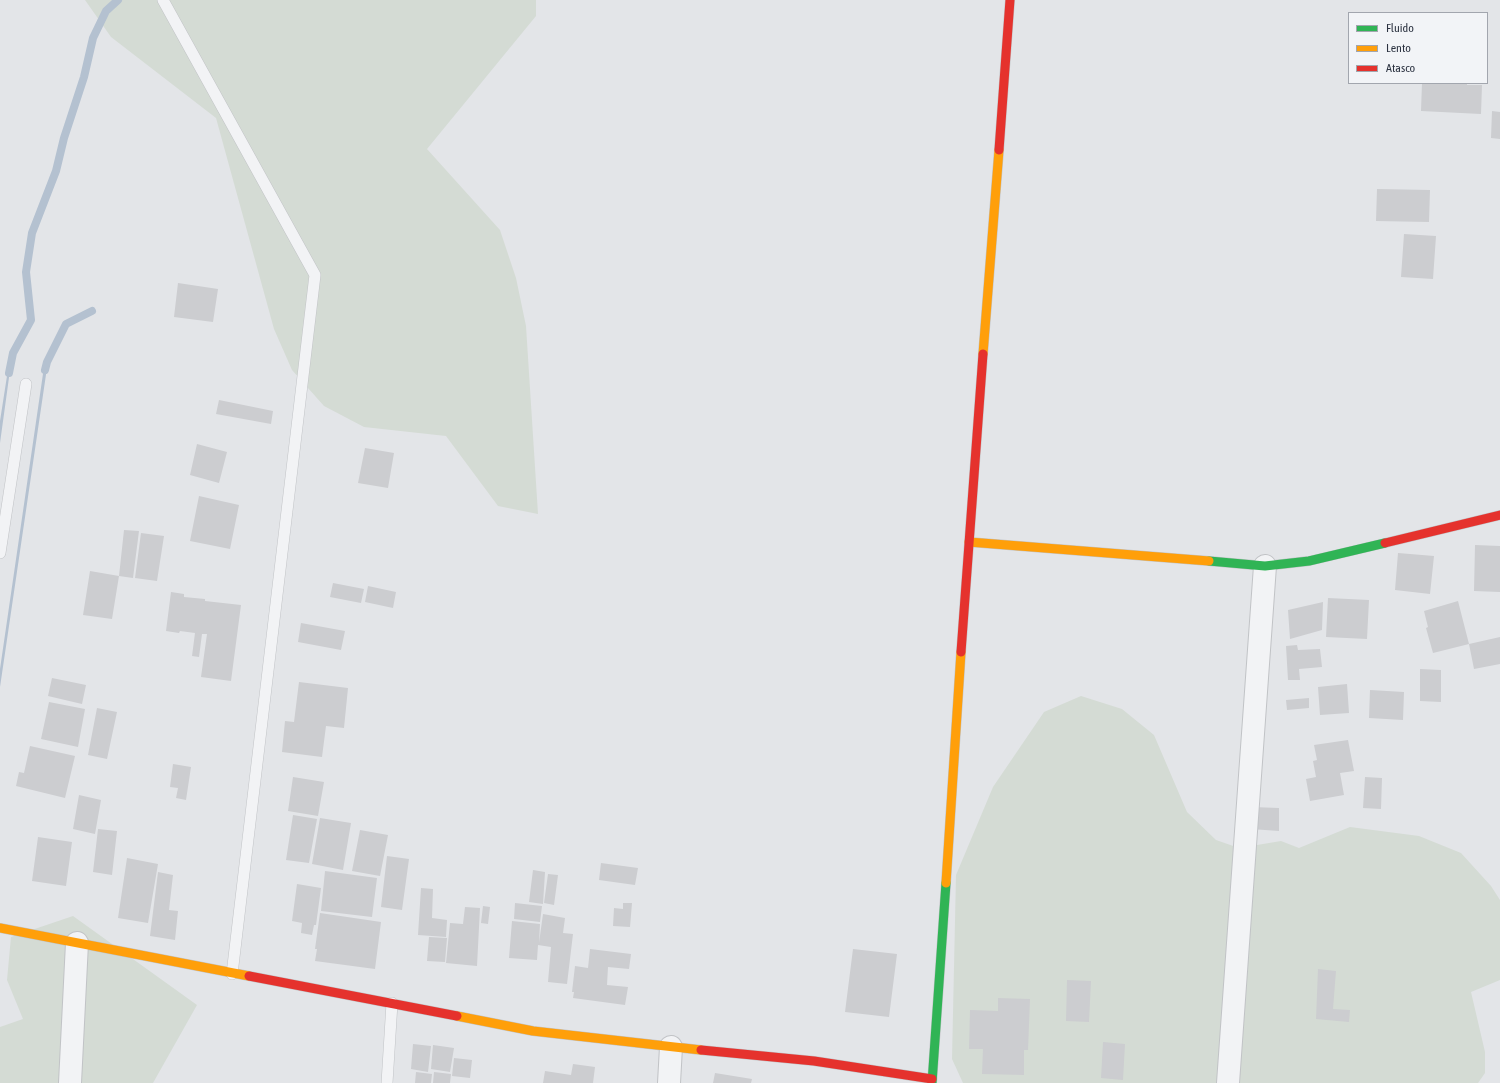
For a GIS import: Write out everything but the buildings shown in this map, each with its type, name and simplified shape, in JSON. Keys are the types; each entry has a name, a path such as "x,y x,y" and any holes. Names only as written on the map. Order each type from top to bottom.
{"street":[{"path":"0,928 533,1031 671,1047 814,1061 932,1081 969,542 1010,0"},
{"path":"969,542 1265,566 1309,561 1500,515"},
{"path":"1228,1083 1265,566"},
{"path":"70,1083 78,943"},
{"path":"668,1083 671,1047"}],"lane":[{"path":"163,0 316,275 232,974"},
{"path":"0,553 26,384"},
{"path":"387,1083 392,1003"}],"shaded area":[{"path":"85,0 536,0 536,16 427,149 500,230 516,278 526,326 538,514 498,506 446,436 364,427 324,406 292,370 274,329 216,118 111,37"},
{"path":"1081,696 1122,709 1154,735 1187,812 1216,840 1239,848 1281,841 1299,848 1350,827 1419,836 1461,853 1491,886 1500,900 1500,980 1471,992 1485,1052 1485,1073 1478,1083 963,1083 952,1059 956,875 993,787 1044,712"},
{"path":"73,916 197,1005 153,1083 0,1083 0,1027 23,1019 7,980 11,937"}],"water":[{"path":"45,360 48,361 0,687 0,669"},
{"path":"9,363 11,363 0,443 0,421"}],"waterway":[{"path":"9,373 13,353 31,320 26,272 32,233 56,171 64,138 84,77 93,38 106,11 118,0"},
{"path":"45,370 47,362 66,324 92,311"}],"traffic: fast":[{"path":"1209,561 1265,566 1309,561 1385,543"},
{"path":"932,1083 946,883"}],"traffic: slow":[{"path":"983,354 999,150"},
{"path":"969,542 1209,561"},
{"path":"946,883 961,652"},
{"path":"0,928 249,976"},
{"path":"457,1016 533,1031 701,1050"}],"traffic: jam":[{"path":"999,150 1010,0"},
{"path":"961,652 983,354"},
{"path":"1385,543 1500,515"},
{"path":"249,976 457,1016"},
{"path":"701,1050 814,1061 932,1079"}]}
